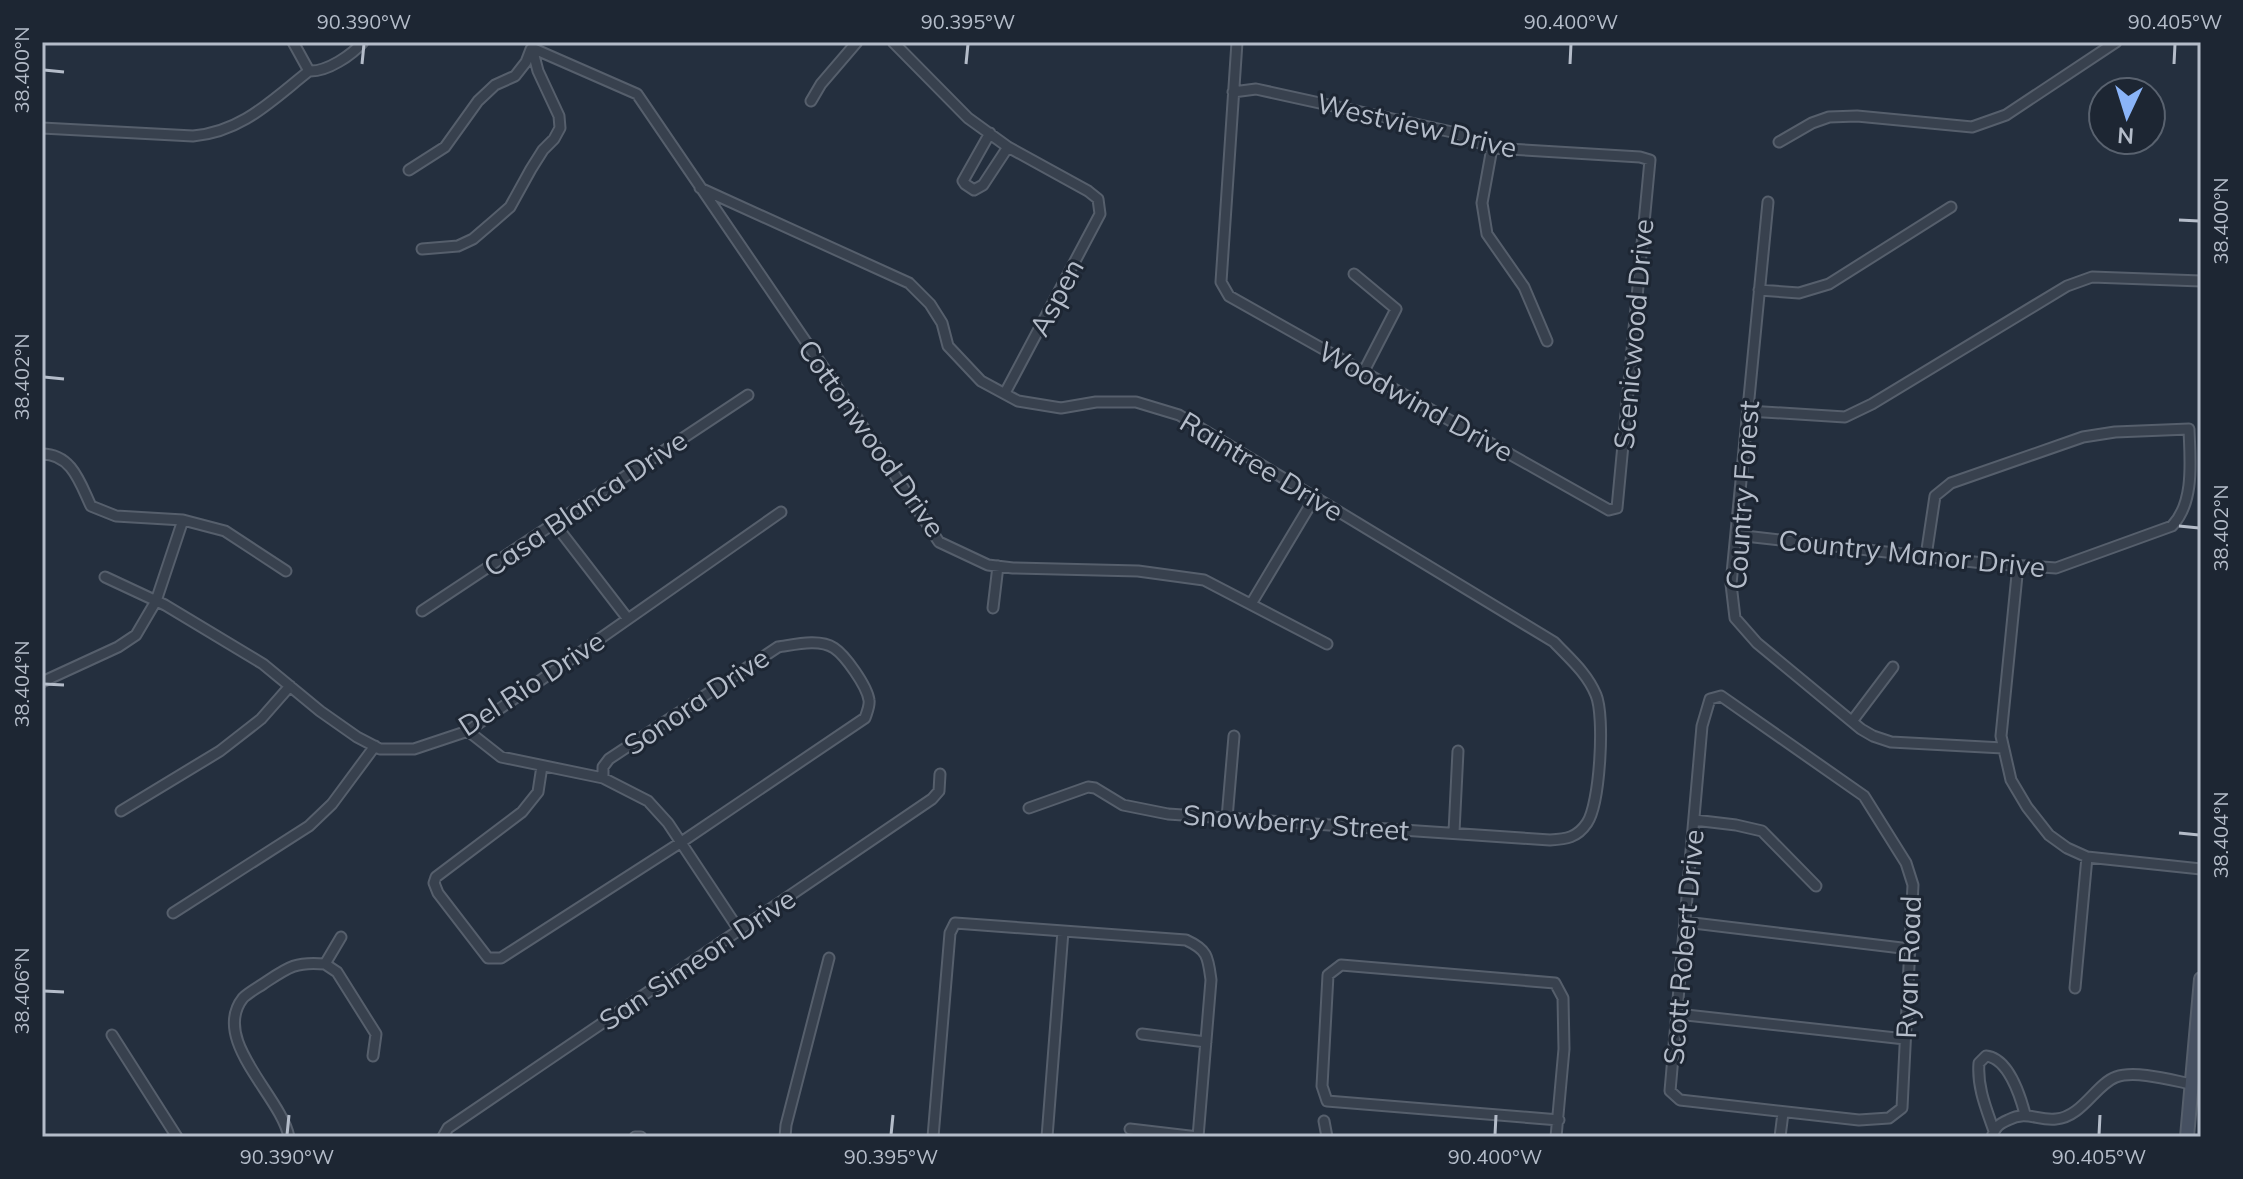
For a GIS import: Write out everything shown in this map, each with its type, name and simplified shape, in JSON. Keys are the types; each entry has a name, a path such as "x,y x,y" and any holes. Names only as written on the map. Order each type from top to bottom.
{"street":[{"path":"293,42 309,71"},
{"path":"42,128 210,135 234,127 309,71 317,71 334,63 363,42"},
{"path":"811,101 821,84 857,42"},
{"path":"893,42 968,118 990,133 1008,147 983,185 974,190 963,181 990,133"},
{"path":"1233,92 1237,42"},
{"path":"1779,142 1829,117 1857,116 1972,127 2006,115 2116,42"},
{"path":"409,170 445,147 478,101 495,85 515,76 526,62 532,45"},
{"path":"422,249 458,246 473,239 510,207 543,150 560,128 559,116 538,71 532,45"},
{"name":"Cottonwood Drive","path":"532,45 637,94 939,542 988,565 1138,571 1204,580 1327,644"},
{"name":"Westview Drive","path":"1233,92 1256,89 1452,132 1492,148 1650,160"},
{"name":"Woodwind Drive","path":"1233,92 1221,282 1229,296 1609,510 1617,508"},
{"name":"Aspen","path":"1005,393 1100,214 1098,199 1088,191 1008,147"},
{"path":"1492,148 1482,203 1487,234 1524,287 1547,341"},
{"name":"Scenicwood Drive","path":"1617,508 1650,160"},
{"name":"Raintree Drive","path":"700,188 909,283 930,304 942,323 948,346 981,381 1018,401 1061,408 1096,402 1136,402 1179,415 1554,642 1587,676 1598,699 1600,750 1595,805 1587,823 1572,838"},
{"name":"Country Forest","path":"1768,202 1731,584 1735,618 1757,643 1873,736 1891,742 2003,748"},
{"path":"1759,290 1799,293 1829,284 1951,207"},
{"path":"1354,274 1396,309 1364,371"},
{"path":"1748,411 1845,417 1872,404 2067,286 2092,277 2201,281"},
{"name":"Casa Blanca Drive","path":"422,611 748,395"},
{"name":"Country Manor Drive","path":"1736,535 1926,556 2056,568 2172,526 2179,519 2186,501 2189,429 2115,432 2083,437 1951,483 1935,496 1926,556"},
{"path":"42,454 62,458 74,471 91,506 116,516 183,520 225,531 286,571"},
{"path":"1251,604 1315,497"},
{"name":"Del Rio Drive","path":"105,577 156,601 263,664 357,737 380,749 414,749 468,731 781,512"},
{"path":"42,682 118,647 136,635 156,601 183,520"},
{"path":"554,523 628,619"},
{"path":"2018,565 2001,736 2011,780 2027,807 2049,835 2087,857 2201,869"},
{"path":"993,608 998,566"},
{"name":"Sonora Drive","path":"603,778 603,767 609,759 778,647 808,642 833,647 857,675 867,694 870,703 865,718 680,843"},
{"path":"1853,720 1893,667"},
{"path":"121,811 220,751 261,719 290,686"},
{"name":"Scott Robert Drive","path":"1721,696 1710,699 1702,726 1670,1091 1680,1100 1783,1113"},
{"name":"Ryan Road","path":"1721,696 1864,796 1906,863 1913,885 1902,1108 1889,1118 1859,1120 1783,1113"},
{"path":"468,731 501,757 603,778 648,801 668,823 739,930"},
{"path":"1227,818 1234,736"},
{"path":"173,913 309,826 332,804 375,746"},
{"path":"1454,832 1458,751"},
{"path":"542,766 538,792 522,812 436,877 434,883 438,893 488,958 501,958 680,843"},
{"name":"San Simeon Drive","path":"443,1137 448,1128 932,799 939,791 940,774"},
{"name":"Snowberry Street","path":"1029,808 1088,787 1123,805 1168,814 1550,840 1572,838"},
{"path":"1694,820 1762,831 1816,886"},
{"path":"2075,988 2087,857"},
{"path":"1685,922 1910,949"},
{"path":"933,1137 950,933 955,923 1186,940 1204,951 1209,961 1211,980 1198,1137 1130,1129"},
{"path":"1047,1137 1063,931"},
{"path":"325,964 341,937"},
{"path":"785,1137 829,958"},
{"path":"289,1137 279,1112 240,1049 235,1035 237,1009 244,997 290,966 307,962 325,964 337,972 376,1034 373,1056"},
{"path":"1556,1137 1559,1120 1564,1049 1563,998 1555,983 1341,965 1328,975 1322,1086 1327,1101 1559,1120"},
{"path":"2187,1137 2201,979"},
{"path":"1677,1014 1905,1039"},
{"path":"1142,1034 1206,1042"},
{"path":"112,1035 177,1137"},
{"path":"1993,1134 1979,1082 1979,1063 1986,1056 1997,1059 2004,1067 2025,1114"},
{"path":"1993,1134 1998,1124 2017,1115 2058,1119 2075,1111 2117,1076 2150,1077 2191,1084"},
{"path":"1780,1137 1783,1113"},
{"path":"1324,1121 1327,1137"},
{"path":"635,1137 641,1137"}]}
